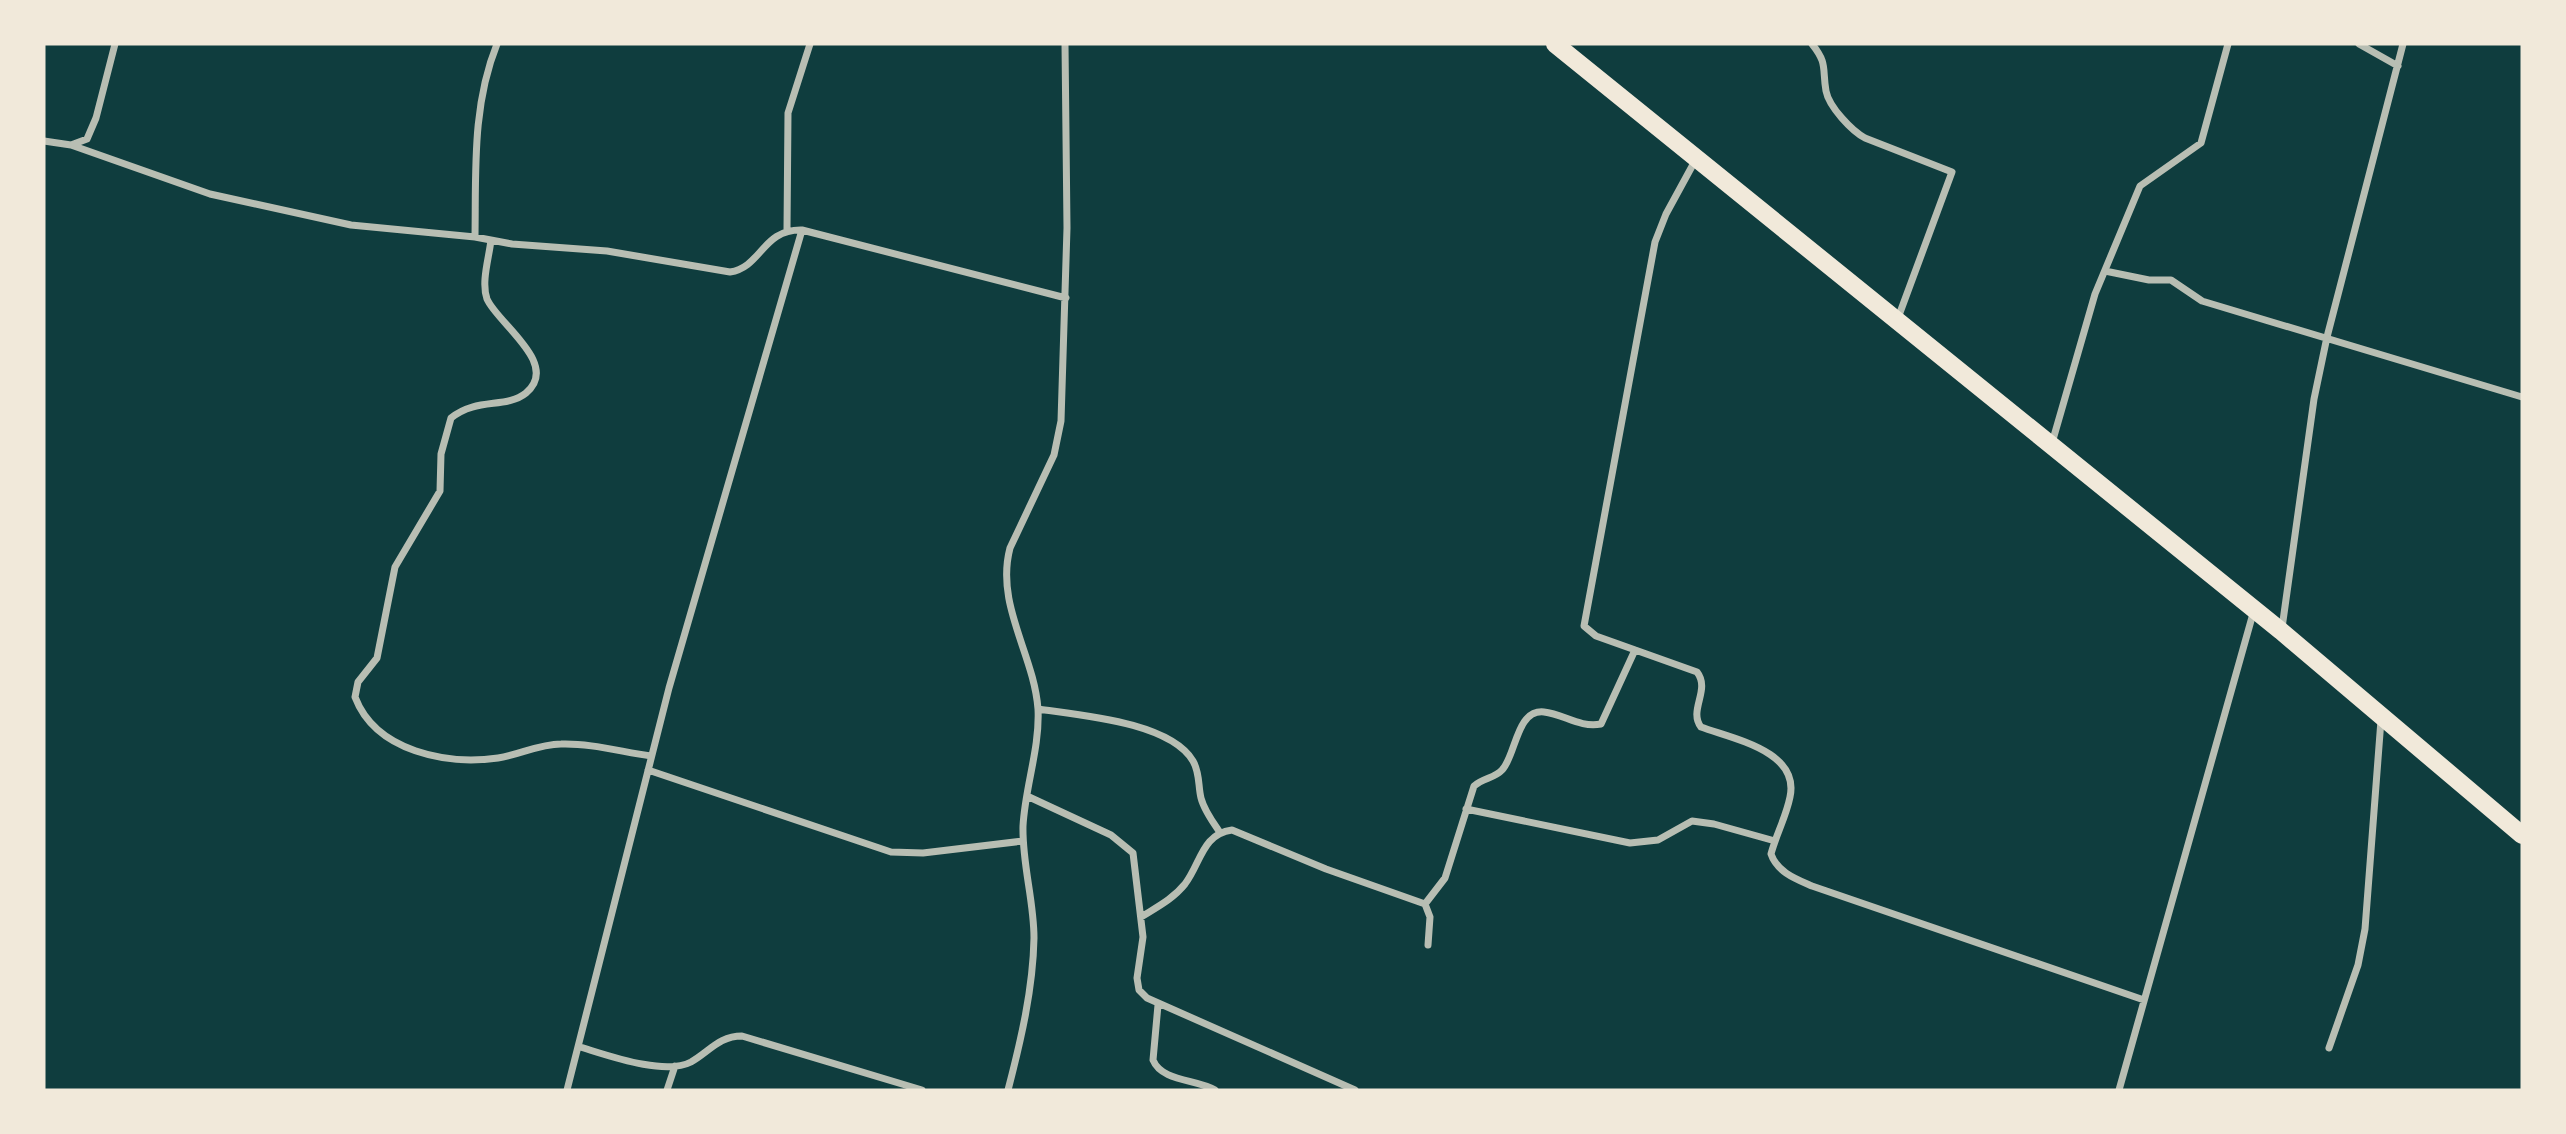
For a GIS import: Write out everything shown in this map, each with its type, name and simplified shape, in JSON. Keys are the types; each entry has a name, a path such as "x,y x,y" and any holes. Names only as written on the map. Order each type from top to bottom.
{"main road":[{"path":"1555,44 2050,447 2281,631 2522,835"}],"street":[{"path":"71,145 81,143 92,130 115,44"},
{"path":"475,237 479,105 486,73 498,44"},
{"path":"787,229 788,113 810,44"},
{"path":"1008,1090 1024,1028 1034,936 1023,841 1038,709 1009,603 1006,564 1058,440 1066,298 1065,44"},
{"path":"1812,44 1825,64 1829,99 1853,130 1866,138 1952,172 1897,322"},
{"path":"2050,447 2080,340 2105,271 2143,181 2198,146 2203,140 2228,44"},
{"path":"2359,44 2398,66"},
{"path":"2281,631 2314,399 2327,337 2403,44"},
{"path":"44,141 71,145 210,194 351,225 607,251 730,272 746,266 765,244 787,229 802,230 1066,298"},
{"path":"1696,159 1666,214 1656,243 1584,626 1596,636 1697,672 1703,687 1697,722 1702,727 1749,743 1785,767 1792,784 1772,854 1774,862 1783,871 1812,886 2144,1000"},
{"path":"567,1090 580,1047 651,756 693,602 802,230"},
{"path":"491,240 485,293 488,302 533,357 534,380 529,391 519,398 472,405 451,418 441,454 440,491 395,567 377,658 358,682 355,697 368,718 395,742 432,757 495,759 559,743 651,756"},
{"path":"2105,271 2149,280 2171,280 2202,301 2522,397"},
{"path":"2119,1090 2254,610"},
{"path":"1425,904 1445,878 1474,786 1481,780 1500,774 1531,714 1546,712 1583,725 1601,724 1635,650"},
{"path":"1038,709 1103,718 1151,732 1183,749 1196,768 1201,798 1219,831"},
{"path":"2329,1048 2358,965 2365,929 2382,716"},
{"path":"648,770 891,852 923,853 1023,841"},
{"path":"1027,796 1126,845 1135,865 1141,917 1139,990 1158,1005 1209,1024 1355,1090"},
{"path":"1466,809 1630,843 1658,840 1692,821 1714,824 1775,841"},
{"path":"1141,917 1177,894 1187,882 1209,839 1219,831 1232,830 1248,834 1326,869 1425,904 1430,917 1429,945"},
{"path":"1158,1005 1153,1060 1156,1067 1163,1073 1197,1081 1215,1090"},
{"path":"580,1047 645,1064 675,1066 690,1063 723,1039 742,1036 922,1090"},
{"path":"667,1090 675,1066"}]}
